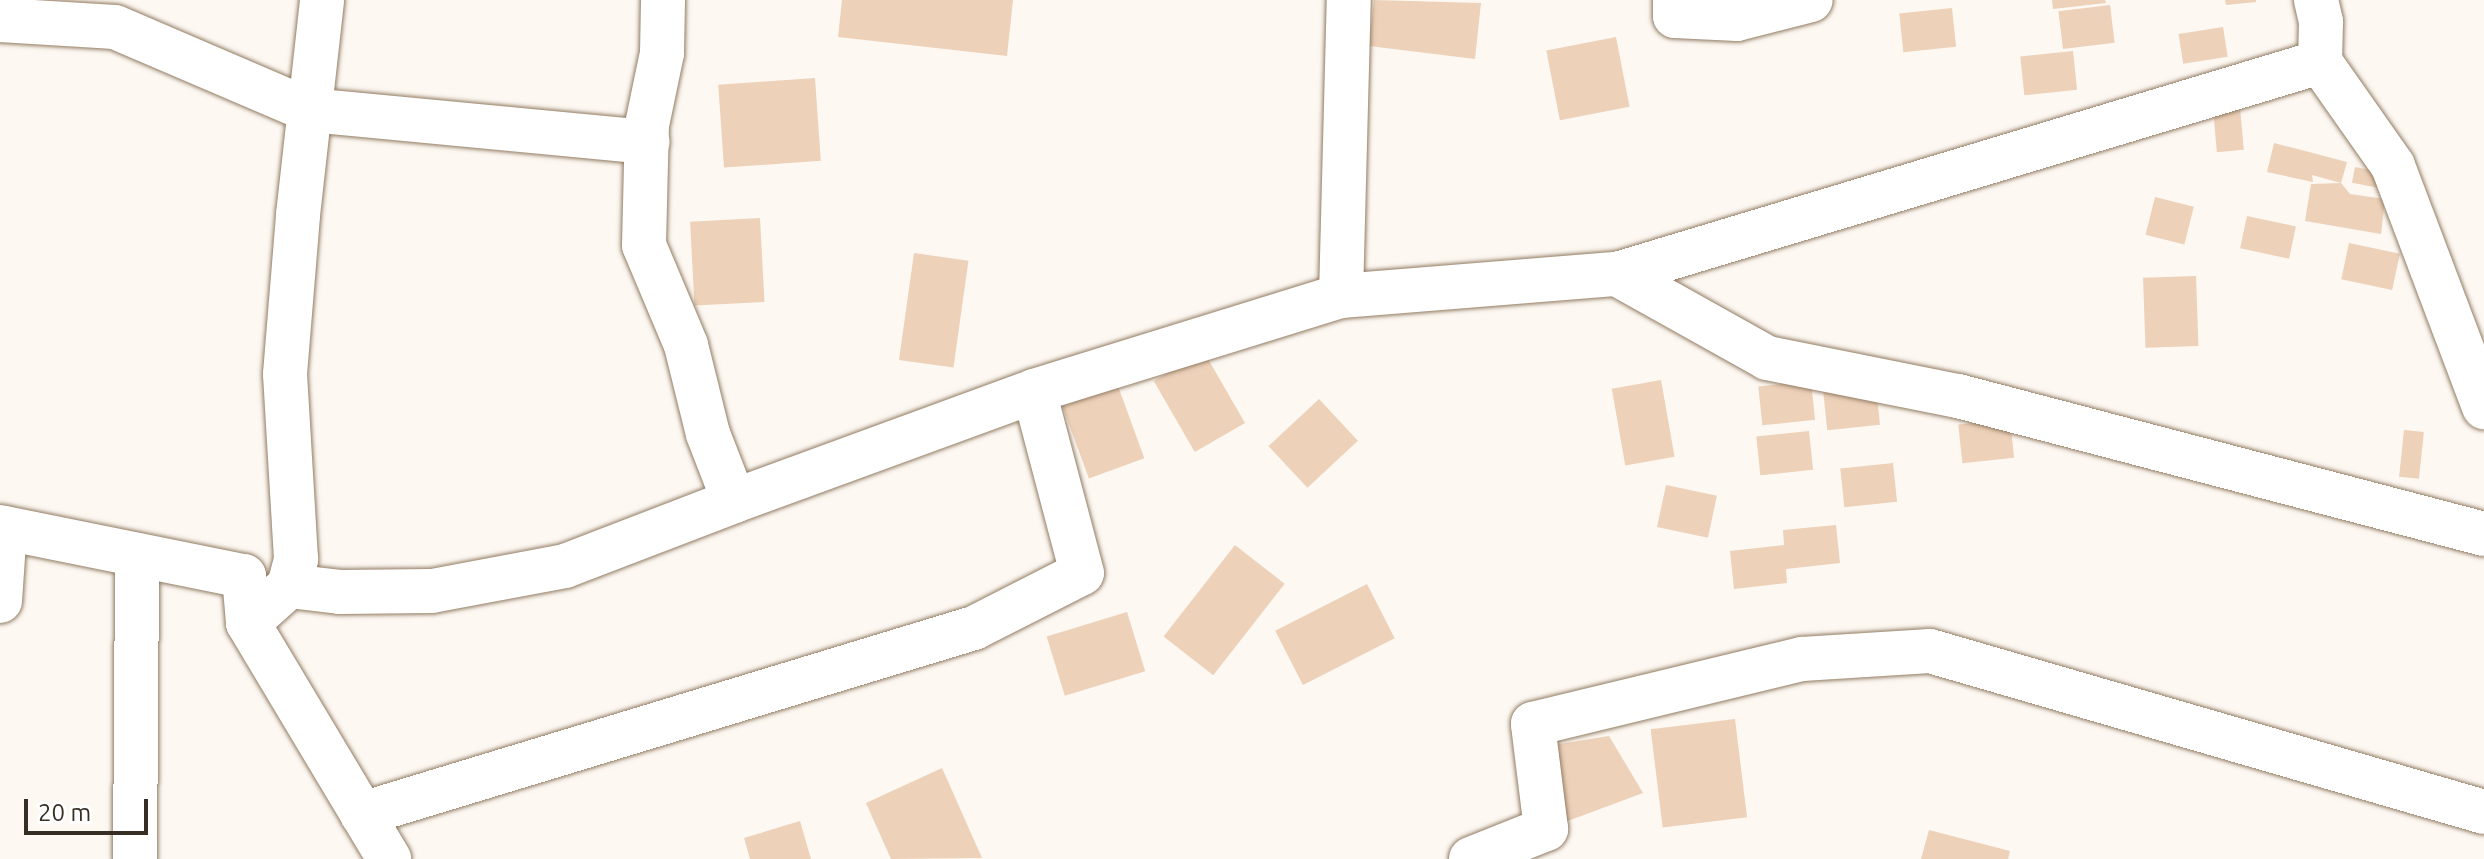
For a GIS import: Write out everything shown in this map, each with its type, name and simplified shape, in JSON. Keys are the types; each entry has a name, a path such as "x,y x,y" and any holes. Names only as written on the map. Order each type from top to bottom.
{"street":[{"path":"248,623 289,586 296,559 285,374 322,0"},
{"path":"663,0 662,53 647,142 644,245 686,345 708,434 734,501"},
{"path":"1341,296 1349,0"},
{"path":"1675,0 1675,16 1737,19 1811,0"},
{"path":"2316,0 2321,22 2320,62 2393,166 2484,407"},
{"path":"0,20 115,27 309,110 647,142"},
{"path":"289,586 340,592 432,591 565,566 1034,391 1341,296 1617,274 2320,62"},
{"path":"1617,274 1767,358 1958,396 2484,534"},
{"path":"362,814 974,628 1082,573 1034,391"},
{"path":"0,601 2,528 244,576 248,623 389,859"},
{"path":"135,859 137,555"},
{"path":"1471,859 1546,829 1533,724 1802,659 1930,651 2484,812"}],"building":[{"path":"842,0 1013,0 1007,56 838,37"},
{"path":"1374,0 1481,3 1475,59 1369,46"},
{"path":"2052,0 2105,0 2106,3 2053,9"},
{"path":"2225,0 2256,0 2256,2 2226,5"},
{"path":"2110,5 2115,43 2063,49 2058,11"},
{"path":"1952,8 1956,47 1903,52 1899,14"},
{"path":"2223,27 2228,57 2183,64 2179,34"},
{"path":"1616,37 1630,107 1560,120 1546,51"},
{"path":"2073,51 2077,90 2024,95 2020,57"},
{"path":"815,78 821,161 724,168 718,85"},
{"path":"2240,107 2244,150 2217,152 2213,109"},
{"path":"2274,143 2347,162 2341,183 2312,175 2313,182 2267,172"},
{"path":"2355,167 2391,174 2388,190 2352,183"},
{"path":"2341,183 2350,194 2385,199 2381,234 2305,221 2311,184"},
{"path":"2155,197 2194,207 2184,245 2146,235"},
{"path":"2247,216 2296,226 2289,259 2240,248"},
{"path":"760,218 764,302 694,306 690,222"},
{"path":"2349,243 2400,254 2392,290 2341,279"},
{"path":"914,253 968,261 953,368 899,360"},
{"path":"2196,276 2198,346 2145,348 2143,278"},
{"path":"1204,352 1245,423 1195,452 1154,381"},
{"path":"1661,380 1675,457 1625,465 1612,389"},
{"path":"1811,381 1815,420 1762,425 1758,387"},
{"path":"1118,386 1144,458 1089,479 1063,406"},
{"path":"1876,387 1880,425 1827,430 1823,393"},
{"path":"1319,399 1358,441 1307,488 1269,446"},
{"path":"2010,419 2014,458 1962,463 1958,424"},
{"path":"2404,430 2424,432 2419,479 2399,477"},
{"path":"1809,431 1813,470 1760,475 1756,437"},
{"path":"1893,463 1897,502 1844,507 1840,469"},
{"path":"1666,485 1717,496 1708,538 1657,527"},
{"path":"1836,525 1840,563 1786,569 1787,583 1734,589 1730,551 1784,545 1783,530"},
{"path":"1235,545 1285,584 1213,675 1164,636"},
{"path":"1367,584 1395,638 1303,685 1275,631"},
{"path":"1127,612 1145,671 1065,696 1047,637"},
{"path":"1735,719 1747,817 1663,828 1651,729"},
{"path":"1609,736 1643,793 1565,822 1554,745"},
{"path":"942,768 982,858 891,859 866,803"},
{"path":"800,821 811,859 750,859 744,838"},
{"path":"1929,830 2010,851 2008,859 1921,859"}]}
